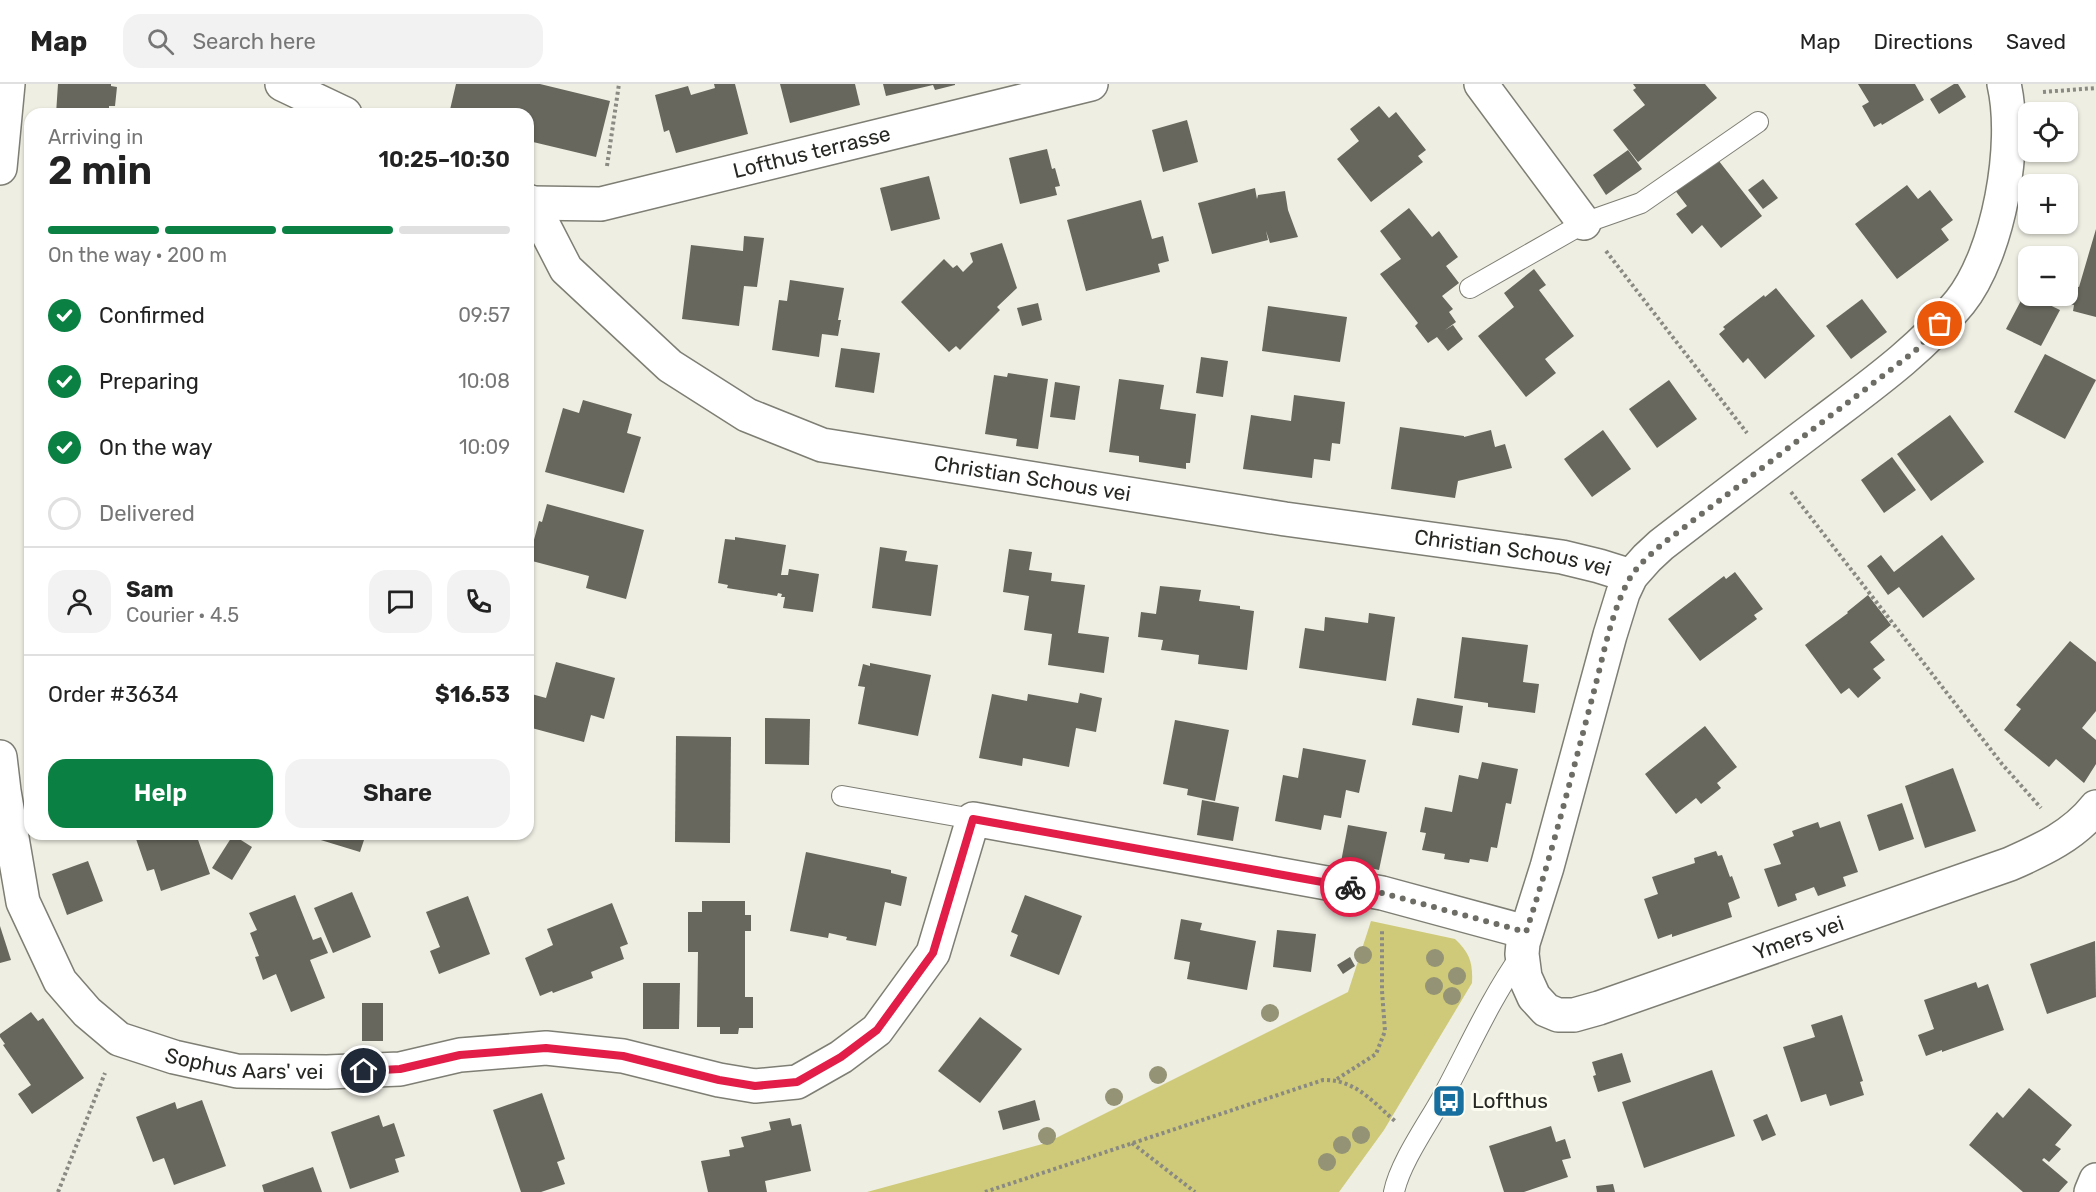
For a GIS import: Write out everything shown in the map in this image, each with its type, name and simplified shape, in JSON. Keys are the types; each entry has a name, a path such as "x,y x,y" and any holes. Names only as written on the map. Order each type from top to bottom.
{"street":[{"path":"0,168 8,84"},
{"path":"282,84 332,108"},
{"name":"Lofthus terrasse","path":"534,202 602,204 1091,84"},
{"path":"1481,84 1584,223"},
{"path":"973,819 1382,893 1524,943 1610,635 1623,593 1631,576 1661,545 1915,351 1961,301 1979,273 1999,212 2006,171 2008,133 2006,93 2019,88"},
{"name":"Christian Schous vei","path":"534,209 566,269 670,366 747,416 822,445 1285,519 1562,557 1631,576"},
{"name":"Sophus Aars' vei","path":"0,756 23,902 60,981 87,1012 119,1039 174,1057 237,1071 327,1072 400,1069 460,1055 546,1048 623,1056 719,1080 755,1086 797,1082 841,1057 877,1030 933,953 973,819"},
{"name":"Ymers vei","path":"1524,943 1525,977 1534,997 1546,1010 1558,1015 1574,1015 2010,864 2065,836 2096,807"},
{"path":"2091,1192 2096,1180"}],"lane":[{"path":"1470,288 1584,223 1641,203 1758,122"},
{"path":"842,796 973,819"},
{"path":"1394,1192 1400,1173 1524,943"}],"path":[{"path":"602,204 619,84"},
{"path":"2019,88 2096,88"},
{"path":"1584,223 2002,764 2065,836"},
{"path":"1337,1079 1376,1054 1385,1031 1382,991 1382,893"},
{"path":"58,1192 119,1039"},
{"path":"985,1192 1323,1080 1337,1079 1352,1084 1404,1128"},
{"path":"1131,1142 1195,1192"}],"shaded area":[{"path":"1371,921 1455,939 1470,959 1472,983 1384,1130 1339,1192 867,1192 1046,1143 1348,992"}],"building":[{"path":"58,84 111,84 117,87 115,106 56,108"},
{"path":"456,84 540,84 610,101 596,157 534,142 534,108 450,108"},
{"path":"714,84 735,84 748,134 676,153 669,130 664,132 655,95 688,86 691,95 715,88"},
{"path":"780,84 855,84 860,105 790,123"},
{"path":"883,84 955,85 935,90 933,85 886,96"},
{"path":"1633,84 1705,84 1717,98 1638,162 1613,130 1645,105 1633,90 1636,88"},
{"path":"1858,84 1915,84 1924,100 1882,125 1881,123 1874,127 1862,106 1869,102"},
{"path":"1954,84 1958,84 1966,97 1939,114 1930,99"},
{"path":"1379,106 1389,118 1396,112 1426,150 1418,156 1423,162 1371,202 1337,159 1359,141 1350,129"},
{"path":"1187,120 1198,162 1163,172 1152,130"},
{"path":"1047,149 1052,169 1055,168 1060,186 1055,187 1057,195 1020,204 1009,158"},
{"path":"1628,150 1642,169 1606,195 1593,175"},
{"path":"1715,156 1762,216 1721,248 1702,225 1692,234 1676,214 1687,206 1674,189"},
{"path":"929,176 940,219 891,231 880,188"},
{"path":"1763,179 1778,198 1763,209 1748,190"},
{"path":"1907,185 1918,199 1930,190 1953,220 1941,229 1949,240 1897,279 1855,224"},
{"path":"1255,188 1257,199 1258,195 1285,191 1288,210 1298,237 1270,243 1266,231 1268,240 1212,254 1198,203"},
{"path":"1141,200 1152,239 1163,236 1169,261 1158,264 1160,272 1086,291 1067,220"},
{"path":"1409,208 1432,237 1439,231 1458,257 1446,266 1459,283 1442,296 1453,309 1449,312 1456,322 1445,330 1453,325 1463,339 1448,351 1437,337 1428,343 1415,326 1418,323 1380,274 1401,259 1380,231"},
{"path":"2096,229 2096,317 2073,311 2074,306 2078,306 2079,287"},
{"path":"744,236 764,238 757,287 744,286 739,326 682,319 691,245 743,251"},
{"path":"1002,243 1017,288 997,307 1000,310 960,350 956,346 949,352 901,302 944,259 953,268 957,265 963,272 973,262 970,253"},
{"path":"1534,269 1546,285 1539,290 1574,336 1545,359 1556,373 1526,397 1478,336 1514,307 1504,293"},
{"path":"790,280 844,288 838,320 841,320 838,336 822,334 819,357 772,350 779,300 787,301"},
{"path":"1776,288 1815,336 1765,379 1748,358 1743,363 1719,334 1725,329 1723,327"},
{"path":"1862,299 1887,332 1851,359 1826,326"},
{"path":"1038,303 1042,320 1022,326 1017,308"},
{"path":"1268,306 1347,317 1340,362 1262,351"},
{"path":"2018,306 2052,306 2060,310 2041,346 2006,329"},
{"path":"841,348 880,353 874,393 835,387"},
{"path":"2045,354 2096,380 2065,439 2014,412"},
{"path":"1201,357 1228,361 1223,397 1196,393"},
{"path":"1008,373 1048,379 1038,449 1016,446 1017,439 985,434 994,375 1007,377"},
{"path":"1119,379 1164,385 1160,409 1196,414 1190,463 1186,463 1186,469 1139,462 1139,456 1109,452"},
{"path":"1669,380 1697,419 1657,448 1629,409"},
{"path":"1055,382 1080,386 1075,420 1050,417"},
{"path":"1294,395 1345,402 1340,444 1332,443 1330,461 1314,459 1312,478 1243,469 1251,415 1291,421"},
{"path":"583,400 632,414 627,433 641,437 624,493 545,472 563,408 579,413"},
{"path":"1950,415 1984,462 1931,501 1897,454"},
{"path":"1400,427 1464,437 1491,430 1495,447 1505,444 1512,468 1458,481 1455,498 1391,489"},
{"path":"1603,430 1631,469 1592,497 1564,459"},
{"path":"1892,457 1916,490 1884,513 1861,480"},
{"path":"547,504 644,530 626,599 586,588 589,576 534,562 534,540 539,521 542,522"},
{"path":"1942,535 1975,579 1923,618 1899,587 1888,595 1867,566 1881,555 1894,572"},
{"path":"735,537 786,545 781,575 788,575 789,569 819,574 813,612 783,608 785,597 781,597 782,594 778,593 777,596 727,588 728,585 718,583 725,539 735,540"},
{"path":"880,547 907,551 905,561 938,565 931,616 872,608"},
{"path":"1009,549 1032,552 1029,570 1052,573 1051,581 1085,585 1078,633 1109,637 1104,673 1048,665 1052,634 1024,630 1029,596 1003,592"},
{"path":"1735,572 1763,609 1754,615 1757,619 1700,661 1668,619 1724,576 1726,579"},
{"path":"1160,586 1201,590 1199,601 1240,606 1240,609 1254,611 1247,670 1198,664 1199,655 1161,650 1163,640 1138,637 1141,612 1156,614"},
{"path":"1868,595 1891,625 1870,642 1885,660 1873,669 1881,678 1858,698 1849,688 1841,694 1805,645"},
{"path":"1369,613 1395,617 1386,681 1299,668 1305,628 1324,631 1325,617 1368,623"},
{"path":"1462,637 1528,645 1523,682 1539,684 1535,713 1488,707 1488,703 1454,698"},
{"path":"2070,641 2096,662 2096,711 2082,728 2096,740 2096,764 2084,783 2056,759 2049,767 2004,730 2021,709 2016,705"},
{"path":"556,662 615,678 604,719 591,715 584,742 534,729 534,695 546,698"},
{"path":"870,663 931,675 918,736 858,724 865,687 858,686 863,664 870,666"},
{"path":"1080,693 1102,698 1096,732 1076,728 1069,767 1023,758 1022,766 979,758 992,694 1027,701 1028,694 1078,703"},
{"path":"1417,698 1463,706 1459,733 1412,725"},
{"path":"765,718 810,719 809,765 765,764"},
{"path":"1175,720 1229,730 1215,801 1187,795 1188,789 1163,784"},
{"path":"1705,726 1737,767 1717,783 1721,788 1701,804 1696,798 1676,814 1645,774"},
{"path":"676,736 731,737 730,843 675,842"},
{"path":"1303,748 1366,760 1359,793 1346,790 1341,818 1324,815 1321,830 1275,821 1283,775 1298,778"},
{"path":"1482,762 1518,769 1511,804 1506,803 1497,848 1491,847 1488,862 1470,859 1469,863 1444,859 1445,854 1422,850 1426,833 1420,832 1425,807 1452,812 1459,775 1478,779"},
{"path":"1953,768 1976,831 1925,848 1905,786"},
{"path":"1202,800 1239,807 1233,841 1197,835"},
{"path":"1902,803 1914,839 1879,851 1867,815"},
{"path":"1840,821 1858,872 1843,877 1846,886 1818,896 1814,887 1795,894 1797,900 1778,907 1764,869 1781,864 1773,844 1794,836 1792,831 1818,822 1820,828"},
{"path":"1348,825 1387,832 1379,870 1341,862"},
{"path":"136,840 198,840 210,874 161,891 154,869 147,871"},
{"path":"230,840 241,840 252,847 232,880 212,868"},
{"path":"321,840 364,840 360,852"},
{"path":"1716,851 1718,856 1722,855 1740,898 1728,903 1732,917 1672,937 1672,934 1658,939 1644,899 1658,894 1652,877 1695,863 1694,858"},
{"path":"806,852 891,870 891,873 907,877 901,906 885,902 876,946 846,940 847,937 829,933 828,938 790,931"},
{"path":"88,861 103,901 67,915 52,874"},
{"path":"352,892 371,937 333,953 314,908"},
{"path":"295,895 313,940 321,937 328,953 310,960 325,998 291,1012 276,974 263,980 255,957 259,956 250,933 257,930 249,913"},
{"path":"1025,895 1082,916 1059,975 1010,956 1018,935 1011,932"},
{"path":"468,896 490,954 439,974 430,951 440,947 426,912"},
{"path":"702,901 745,901 745,915 751,915 751,931 745,931 745,997 753,997 753,1028 739,1028 738,1034 720,1034 720,1027 697,1027 698,952 688,952 688,912 702,912"},
{"path":"612,903 628,944 620,947 624,959 591,972 593,978 540,996 525,958 553,945 547,929"},
{"path":"1181,919 1202,923 1200,930 1256,941 1247,990 1187,979 1190,962 1174,959"},
{"path":"0,926 11,960 0,963"},
{"path":"1277,930 1316,934 1311,972 1273,967"},
{"path":"2095,941 2096,997 2047,1014 2030,964"},
{"path":"1350,957 1355,966 1343,974 1337,965"},
{"path":"1976,982 1978,988 1988,984 2004,1030 1926,1056 1918,1035 1934,1029 1924,1000"},
{"path":"643,983 680,983 679,1029 643,1029"},
{"path":"362,1003 383,1003 383,1041 362,1041"},
{"path":"31,1012 38,1021 43,1018 84,1078 32,1114 18,1094 31,1085 3,1045 5,1044 0,1037 0,1034"},
{"path":"1842,1015 1863,1081 1860,1082 1864,1095 1830,1106 1826,1094 1801,1102 1783,1047 1815,1037 1811,1025"},
{"path":"980,1017 1022,1049 980,1103 938,1071"},
{"path":"1622,1053 1631,1082 1598,1092 1592,1062"},
{"path":"1712,1070 1735,1136 1644,1168 1622,1102"},
{"path":"2029,1088 2072,1125 2055,1145 2061,1149 2049,1162 2044,1158 2042,1160 2068,1182 2059,1192 2023,1192 1969,1145 1997,1112 2003,1118"},
{"path":"542,1093 565,1159 557,1162 565,1184 541,1192 521,1192 493,1110"},
{"path":"202,1100 226,1166 174,1185 164,1158 153,1162 136,1117 175,1102 177,1109"},
{"path":"1035,1100 1040,1120 1003,1130 998,1111"},
{"path":"1767,1114 1776,1135 1762,1141 1753,1120"},
{"path":"379,1115 383,1127 394,1123 405,1156 395,1159 399,1172 350,1189 331,1132"},
{"path":"790,1118 792,1126 801,1124 811,1171 765,1181 767,1192 708,1192 701,1161 730,1156 729,1150 744,1147 741,1137 771,1130 769,1122"},
{"path":"1551,1126 1556,1142 1565,1139 1571,1158 1562,1160 1568,1177 1524,1192 1504,1192 1489,1146"},
{"path":"313,1167 322,1192 264,1192 262,1185"},
{"path":"1613,1184 1615,1192 1597,1192 1596,1186"}],"way so far":[{"path":"1350,887 1382,893 1526,932 1547,867 1610,635 1623,593 1631,576 1661,545 1915,351 1940,324"}],"place":[{"name":"Lofthus","path":"1449,1101"}],"route":[{"path":"364,1071 400,1069 460,1055 546,1048 623,1056 719,1080 755,1086 797,1082 841,1057 877,1030 933,953 973,819 1350,887"}]}
